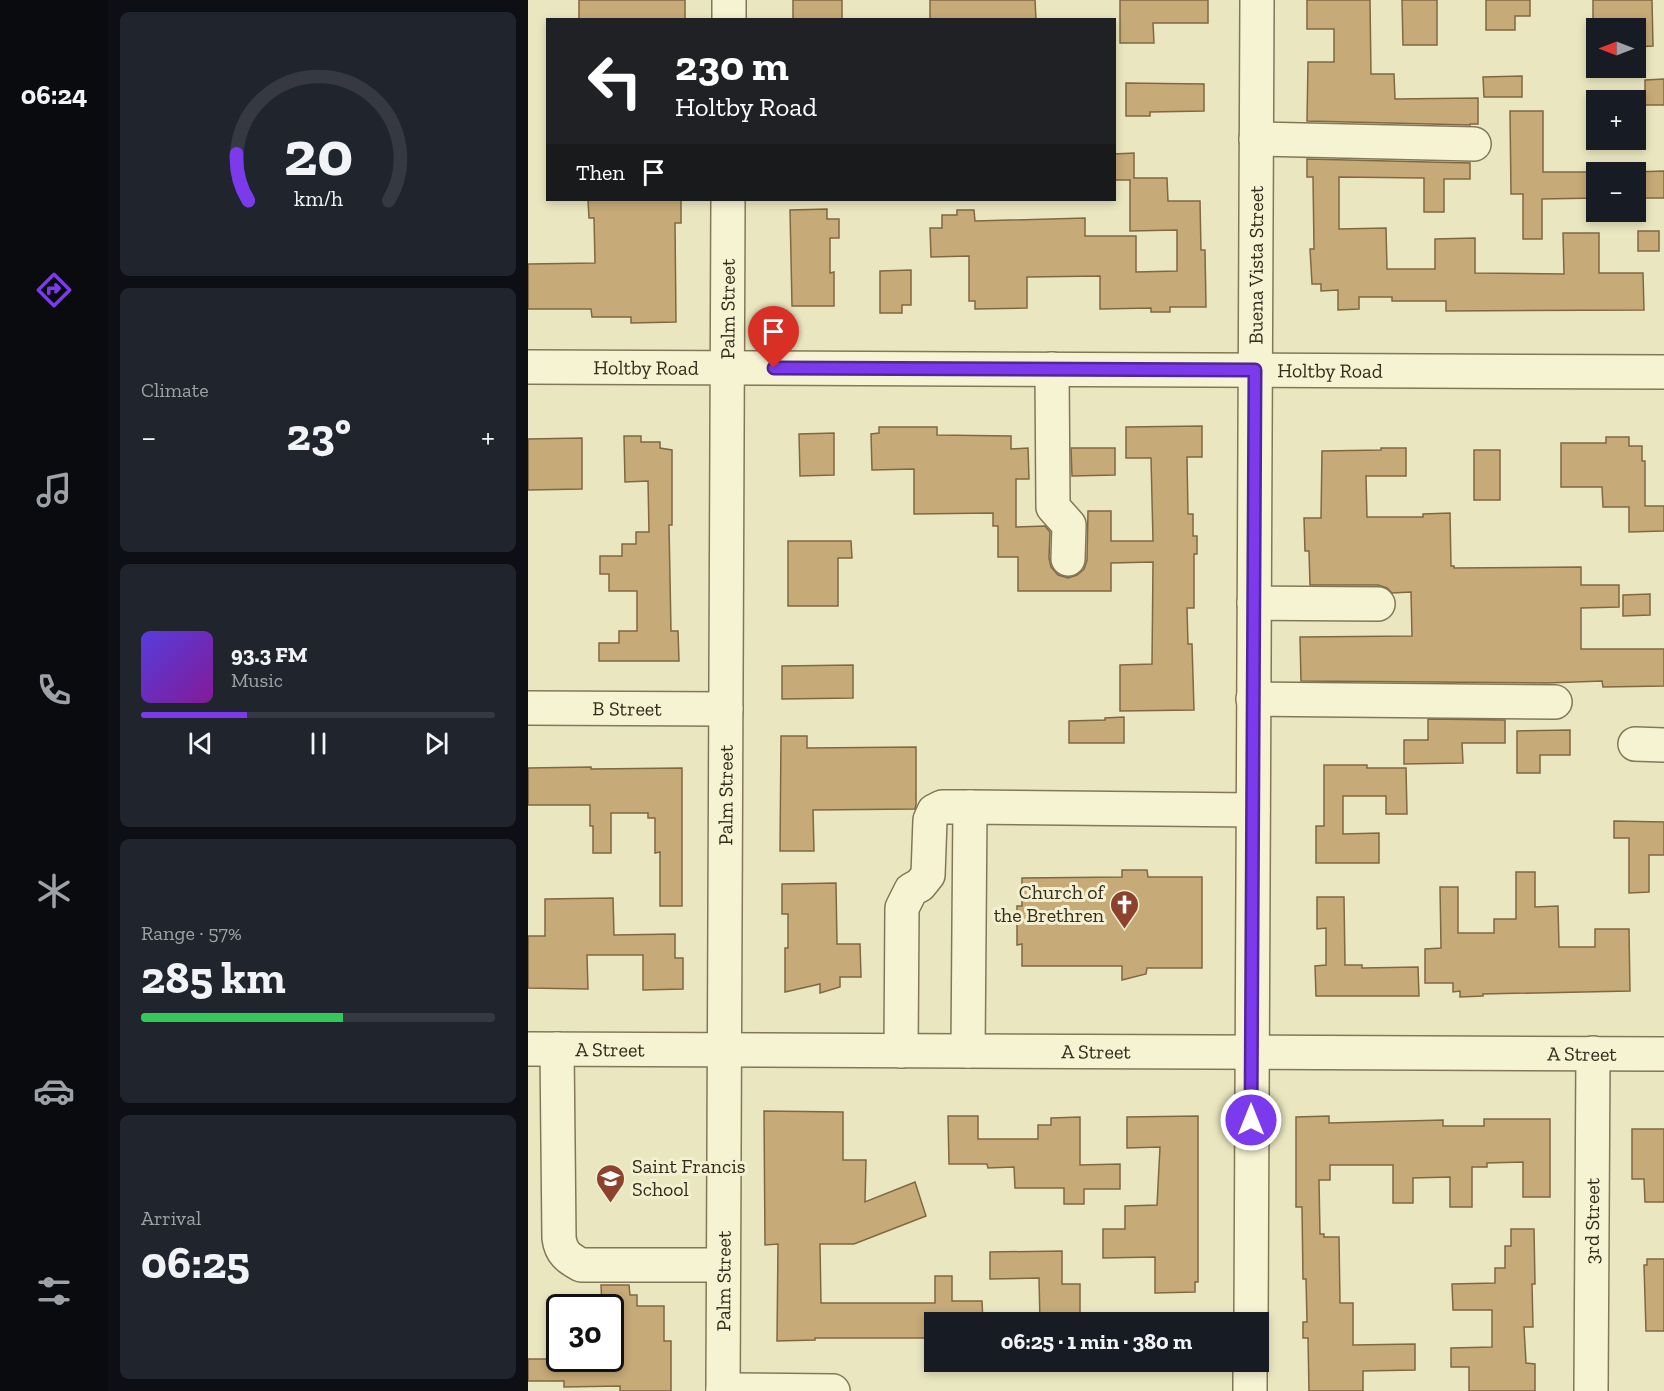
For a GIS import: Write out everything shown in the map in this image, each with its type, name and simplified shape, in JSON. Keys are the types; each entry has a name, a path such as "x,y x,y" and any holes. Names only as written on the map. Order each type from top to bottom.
{"street":[{"path":"729,0 729,18"},
{"name":"Buena Vista Street","path":"1251,1312 1257,0"},
{"path":"1256,139 1474,144"},
{"name":"Palm Street","path":"723,1391 728,201"},
{"name":"Holtby Road","path":"528,367 1664,372"},
{"path":"1052,369 1053,507 1069,525 1068,559"},
{"path":"1254,603 1378,604"},
{"path":"1254,699 1555,702"},
{"name":"B Street","path":"528,708 726,709"},
{"path":"900,1050 902,908 910,890 920,885 928,875 930,820 934,812 942,807 1253,810"},
{"path":"968,1051 970,807"},
{"path":"543,1049 560,1248 569,1258 581,1265 723,1265"},
{"name":"A Street","path":"543,1049 1664,1054"},
{"name":"3rd Street","path":"1591,1391 1593,1053"},
{"path":"1250,1372 1250,1391"},
{"path":"723,1391 833,1391"}],"building":[{"path":"579,0 685,0 685,18 579,18"},
{"path":"793,0 842,0 842,18 793,18"},
{"path":"930,0 1035,0 1036,18 930,18"},
{"path":"1120,0 1208,0 1208,23 1153,23 1154,43 1120,43"},
{"path":"1307,0 1370,0 1371,74 1394,74 1395,99 1478,98 1478,124 1307,121 1308,62 1334,62 1334,29 1307,29"},
{"path":"1402,0 1437,0 1437,45 1403,45"},
{"path":"1486,0 1530,0 1530,16 1515,16 1515,30 1486,30"},
{"path":"1593,0 1652,0 1653,46 1646,46 1646,18 1593,18"},
{"path":"1522,76 1522,97 1484,97 1483,77"},
{"path":"1664,79 1664,105 1646,105 1645,80"},
{"path":"1126,83 1204,84 1204,111 1150,112 1150,116 1126,116"},
{"path":"1510,111 1543,111 1543,172 1586,172 1586,198 1542,199 1542,239 1523,239 1523,194 1511,194"},
{"path":"1134,153 1134,178 1167,178 1168,201 1200,201 1201,250 1205,250 1206,307 1170,307 1170,312 1151,312 1151,308 1100,309 1100,276 1027,277 1027,308 975,309 975,301 969,301 969,256 931,257 930,228 942,228 942,215 957,215 957,210 974,210 975,221 1085,218 1085,236 1136,236 1136,272 1177,271 1177,230 1130,231 1130,180 1116,180 1116,154"},
{"path":"1307,159 1470,163 1470,179 1444,179 1444,212 1424,212 1424,178 1339,177 1339,229 1386,228 1387,269 1435,269 1435,239 1475,238 1475,273 1564,274 1563,233 1599,233 1599,273 1643,273 1644,310 1446,311 1446,301 1392,301 1392,297 1359,297 1359,309 1338,310 1338,290 1321,291 1321,284 1312,284 1310,249 1314,249 1313,177 1307,177"},
{"path":"1664,171 1664,198 1646,198 1646,172"},
{"path":"588,201 681,201 681,223 675,223 676,322 631,323 631,317 592,317 591,309 528,309 528,264 595,263 594,218 589,218"},
{"path":"827,209 827,219 839,219 839,238 830,238 830,273 834,272 834,306 792,306 790,210"},
{"path":"1638,231 1659,231 1659,251 1638,251"},
{"path":"911,270 911,305 902,305 902,313 880,313 880,271"},
{"path":"1202,426 1202,457 1187,457 1188,514 1193,514 1193,536 1197,536 1197,554 1194,554 1194,608 1187,608 1188,644 1192,644 1194,710 1120,711 1120,665 1152,664 1153,562 1111,563 1111,591 1018,591 1018,557 998,557 998,526 993,526 993,513 914,514 914,469 872,470 871,434 879,433 879,427 937,427 937,435 1011,436 1011,449 1028,448 1029,479 1016,479 1016,527 1045,526 1050,532 1051,567 1058,575 1068,578 1084,569 1087,560 1088,511 1111,511 1111,541 1153,541 1151,458 1126,458 1126,427"},
{"path":"834,433 834,475 800,476 799,434"},
{"path":"624,436 641,436 641,442 660,442 660,448 672,450 672,525 669,525 671,631 678,631 679,661 599,661 599,643 619,643 619,631 637,631 637,591 609,591 609,574 600,574 600,556 622,556 622,544 636,544 636,532 649,532 648,481 625,482"},
{"path":"1606,437 1629,437 1629,446 1642,446 1642,461 1645,461 1645,506 1664,506 1664,531 1629,532 1629,507 1603,507 1602,487 1561,487 1561,443 1606,443"},
{"path":"582,438 582,489 528,490 528,439"},
{"path":"1071,448 1115,448 1115,475 1072,476"},
{"path":"1381,448 1406,448 1406,476 1366,476 1367,517 1423,517 1423,514 1450,513 1451,566 1454,568 1581,567 1581,585 1619,585 1619,607 1581,608 1581,649 1664,649 1664,686 1603,687 1602,681 1547,683 1301,681 1300,637 1412,636 1411,592 1392,593 1387,588 1378,585 1310,585 1309,551 1305,551 1304,518 1321,518 1322,451 1381,450"},
{"path":"1474,450 1500,450 1500,500 1474,500"},
{"path":"788,541 851,541 852,558 838,558 838,606 788,606"},
{"path":"1650,594 1650,615 1623,616 1623,595"},
{"path":"853,665 853,698 782,699 782,666"},
{"path":"1124,717 1124,743 1069,743 1069,721"},
{"path":"1428,719 1505,720 1505,743 1462,743 1463,763 1404,764 1404,740 1428,740"},
{"path":"1570,730 1570,755 1540,755 1540,773 1517,773 1517,731"},
{"path":"781,736 807,736 807,748 916,747 915,809 813,810 814,851 780,851"},
{"path":"1324,765 1406,768 1407,814 1386,814 1386,796 1343,796 1343,834 1379,833 1379,863 1316,863 1316,826 1324,826"},
{"path":"591,767 591,769 682,768 682,906 660,906 660,852 655,853 655,818 648,818 648,813 611,813 611,853 593,853 590,805 528,805 528,768"},
{"path":"1614,821 1664,822 1664,855 1649,855 1649,892 1629,893 1629,838 1614,838"},
{"path":"1122,870 1147,870 1148,877 1202,877 1202,968 1147,968 1146,974 1122,980 1122,966 1022,966 1022,944 1017,945 1017,906 1022,906 1022,878 1122,877"},
{"path":"1516,872 1535,872 1535,907 1558,906 1559,947 1595,947 1595,929 1629,929 1630,991 1483,994 1483,996 1460,997 1460,991 1453,992 1453,983 1425,983 1425,949 1441,948 1440,887 1458,887 1458,933 1494,933 1494,919 1516,919"},
{"path":"836,883 837,944 860,944 861,977 840,977 840,987 820,993 820,984 785,992 788,914 782,914 782,884"},
{"path":"1317,897 1344,897 1345,965 1362,965 1362,968 1418,967 1419,996 1316,996 1315,966 1326,965 1326,928 1317,929"},
{"path":"613,898 614,935 675,934 675,958 683,958 683,989 643,990 643,955 587,955 588,989 528,988 528,936 545,936 545,899"},
{"path":"764,1111 843,1112 843,1160 866,1160 865,1202 915,1182 926,1216 854,1244 820,1244 821,1303 935,1303 935,1276 952,1276 952,1301 982,1301 982,1312 924,1312 924,1338 815,1338 815,1340 777,1341 778,1244 765,1245"},
{"path":"948,1116 978,1116 978,1139 1038,1139 1038,1125 1051,1125 1051,1118 1080,1117 1080,1165 1120,1164 1120,1189 1084,1189 1084,1204 1064,1204 1064,1188 1015,1188 1014,1167 988,1168 987,1164 949,1164"},
{"path":"1198,1116 1198,1282 1195,1282 1195,1292 1155,1293 1155,1257 1103,1258 1103,1229 1125,1229 1125,1206 1157,1205 1160,1147 1127,1148 1127,1117"},
{"path":"1329,1116 1329,1123 1443,1120 1443,1126 1484,1126 1484,1119 1550,1119 1550,1197 1523,1197 1523,1162 1487,1163 1487,1167 1472,1167 1472,1207 1450,1207 1450,1177 1413,1178 1413,1203 1393,1203 1393,1165 1330,1165 1330,1180 1319,1180 1320,1234 1324,1234 1324,1237 1339,1237 1340,1303 1353,1303 1353,1345 1415,1344 1415,1370 1363,1371 1363,1391 1309,1391 1308,1338 1303,1338 1303,1322 1307,1322 1306,1279 1303,1279 1302,1207 1296,1207 1296,1117"},
{"path":"1632,1129 1664,1129 1664,1202 1645,1202 1644,1179 1632,1179"},
{"path":"1511,1229 1534,1229 1533,1327 1524,1327 1526,1363 1535,1364 1535,1391 1469,1391 1469,1367 1451,1367 1451,1348 1492,1347 1492,1310 1453,1310 1452,1284 1495,1283 1495,1268 1505,1268 1505,1246 1511,1246"},
{"path":"1062,1251 1062,1284 1080,1284 1080,1312 1040,1312 1039,1278 990,1279 990,1252"},
{"path":"1647,1259 1664,1259 1664,1331 1646,1331 1644,1265 1647,1265"},
{"path":"601,1285 629,1285 630,1295 637,1295 637,1306 664,1306 664,1341 671,1341 671,1391 620,1391 620,1386 564,1387 564,1381 528,1381 528,1359 546,1359 546,1372 624,1372 624,1294 601,1294"}],"place":[{"name":"Church of the Brethren","path":"1125,930"},
{"name":"Saint Francis School","path":"611,1204"}],"route":[{"path":"774,368 1255,370 1251,1120"}]}
